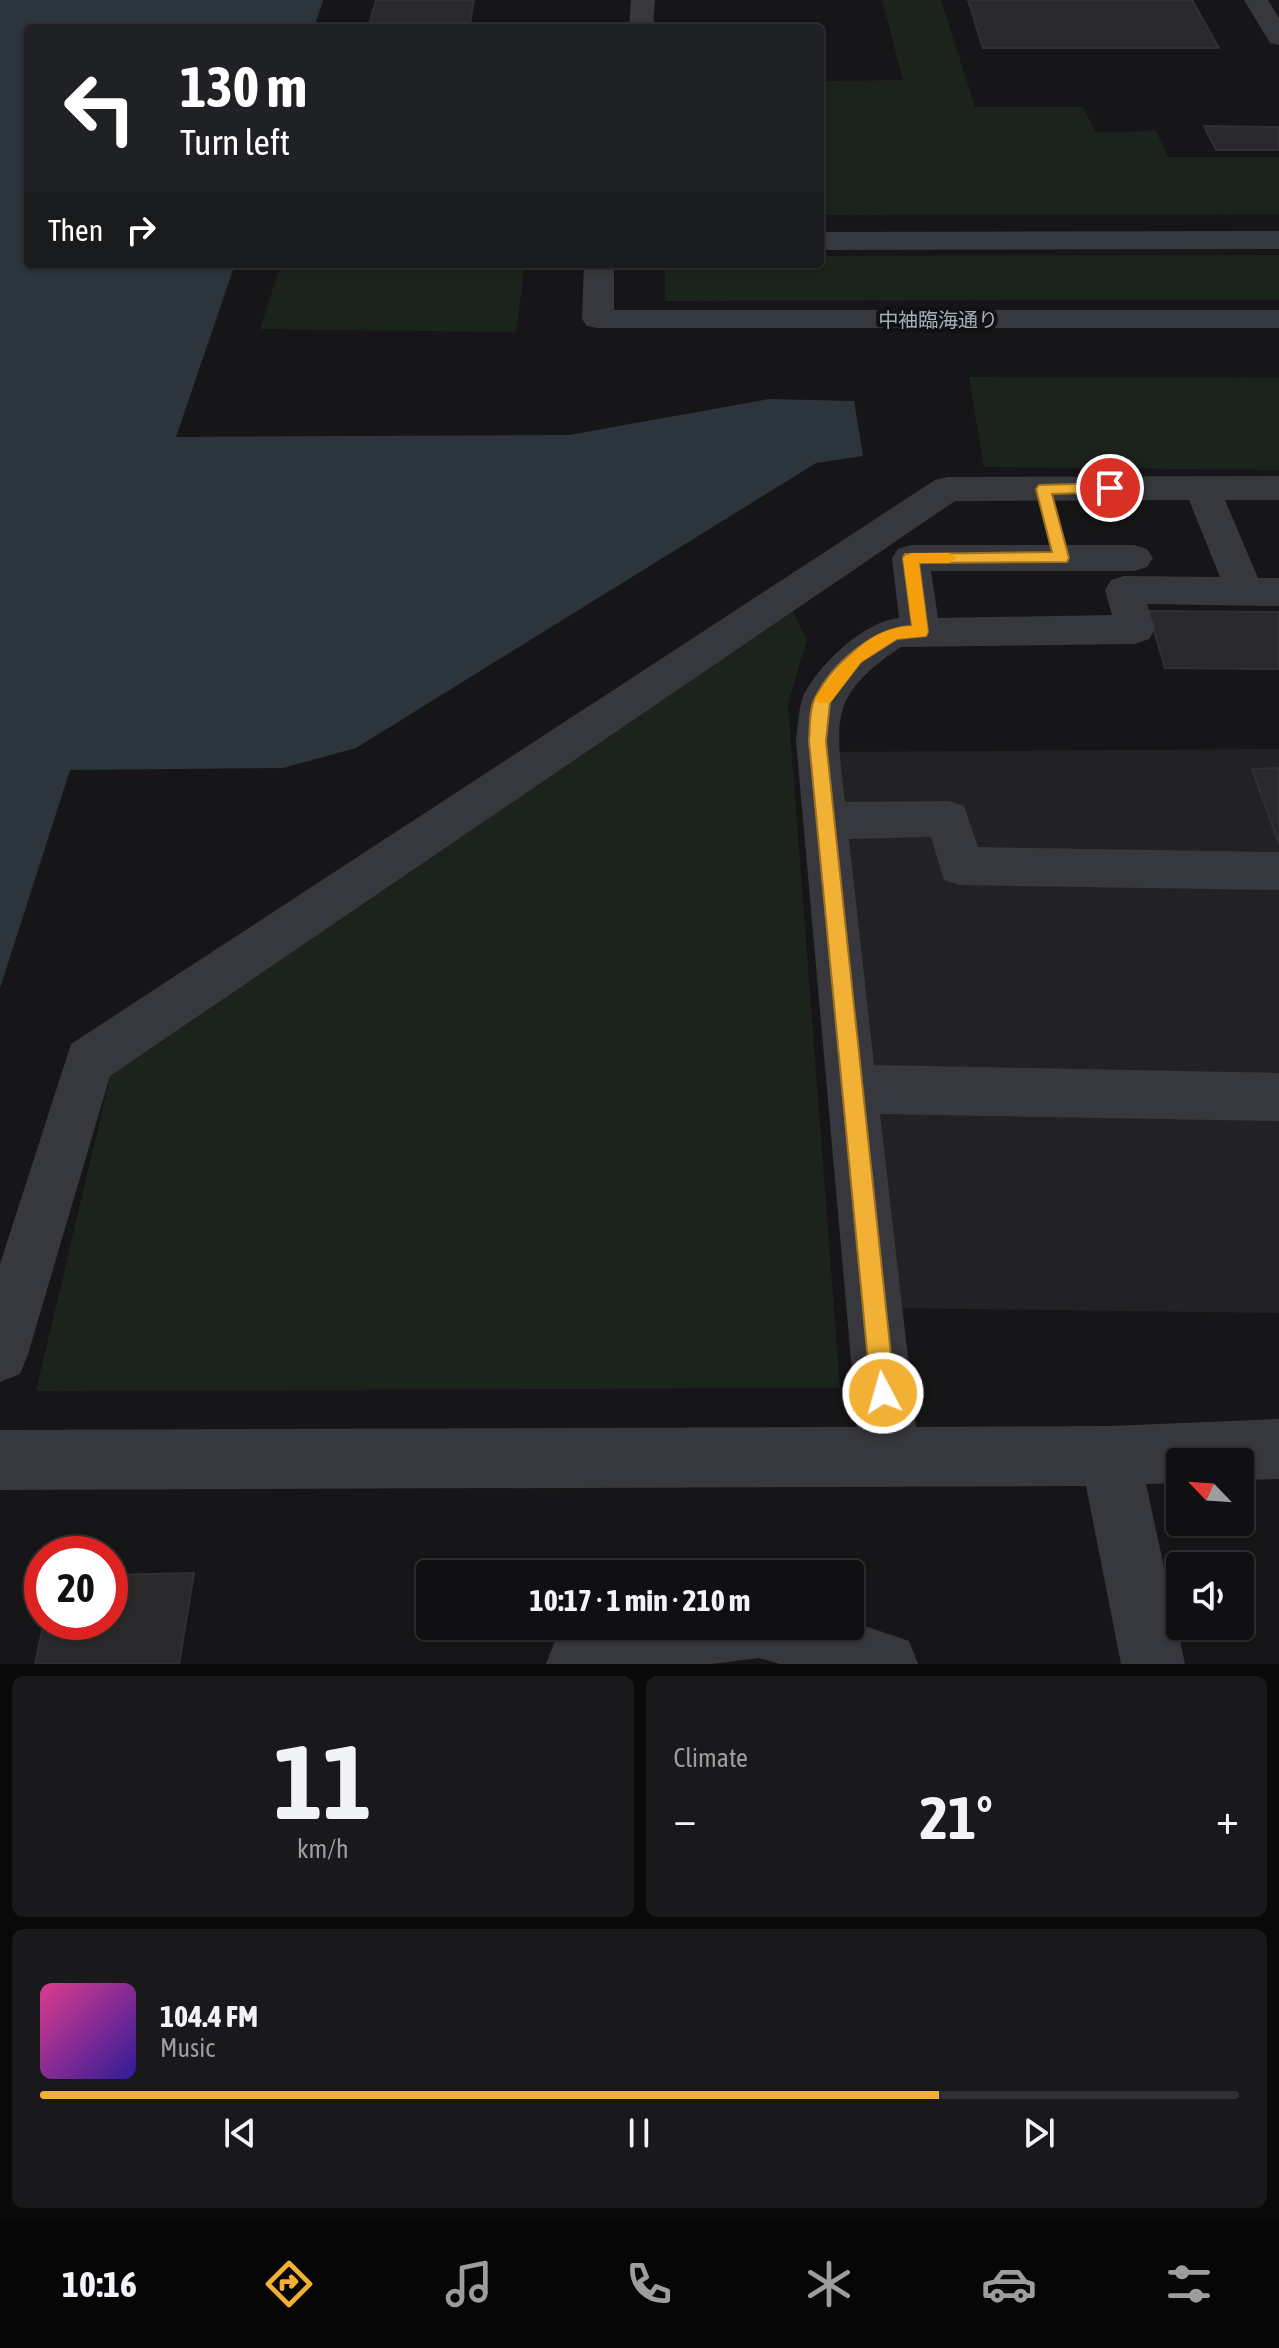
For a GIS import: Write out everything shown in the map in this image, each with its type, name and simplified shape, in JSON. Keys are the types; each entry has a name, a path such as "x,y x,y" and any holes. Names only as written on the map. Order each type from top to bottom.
{"street":[{"path":"641,24 643,0"},
{"path":"1256,0 1279,38"},
{"path":"824,241 1279,240"},
{"name":"中袖臨海通り","path":"599,268 598,319 1279,319"},
{"path":"1202,488 1262,592"},
{"path":"920,632 911,558 1052,523 1127,537 1202,488 1279,488"},
{"path":"0,1354 89,1061 948,489 1052,523 1127,537 1262,592"},
{"path":"889,1454 817,741 822,700 855,658 894,633 1135,629 1124,590 1127,537"},
{"path":"826,821 949,819 960,866 1279,871"},
{"path":"852,1089 1279,1097"},
{"path":"0,1460 889,1454 1110,1456 1279,1449"},
{"path":"1110,1456 1153,1664"},
{"path":"578,1664 599,1647 759,1626 886,1664"}],"shaded area":[{"path":"0,0 323,0 315,24 24,24 24,268 234,268 176,437 569,435 769,399 854,401 863,456 816,463 356,748 283,768 70,770 0,988"},
{"path":"882,0 941,0 975,107 1083,107 1095,132 1156,131 1168,157 1279,157 1279,214 824,215 824,81 903,80"},
{"path":"1279,255 1279,300 665,301 665,268 824,268 824,256"},
{"path":"280,268 524,268 516,332 260,329"},
{"path":"969,377 1279,378 1279,470 984,467"},
{"path":"793,611 807,640 788,703 840,1388 36,1391 113,1065"},
{"path":"1279,749 1279,1313 892,1308 831,752"}],"building":[{"path":"376,0 474,0 470,24 369,24"},
{"path":"968,0 1192,0 1219,48 983,48"},
{"path":"1204,126 1279,127 1279,150 1216,150"},
{"path":"1148,611 1279,612 1279,669 1165,668"},
{"path":"1279,768 1279,844 1252,769"},
{"path":"194,1573 179,1664 35,1664 40,1640 128,1640 128,1575"}],"slow traffic":[{"path":"824,698 855,658 894,633 920,632 911,558 949,558"}],"route":[{"path":"883,1393 817,741 822,700 855,658 894,633 920,632 911,558 1061,558 1044,489 1110,488"}]}
